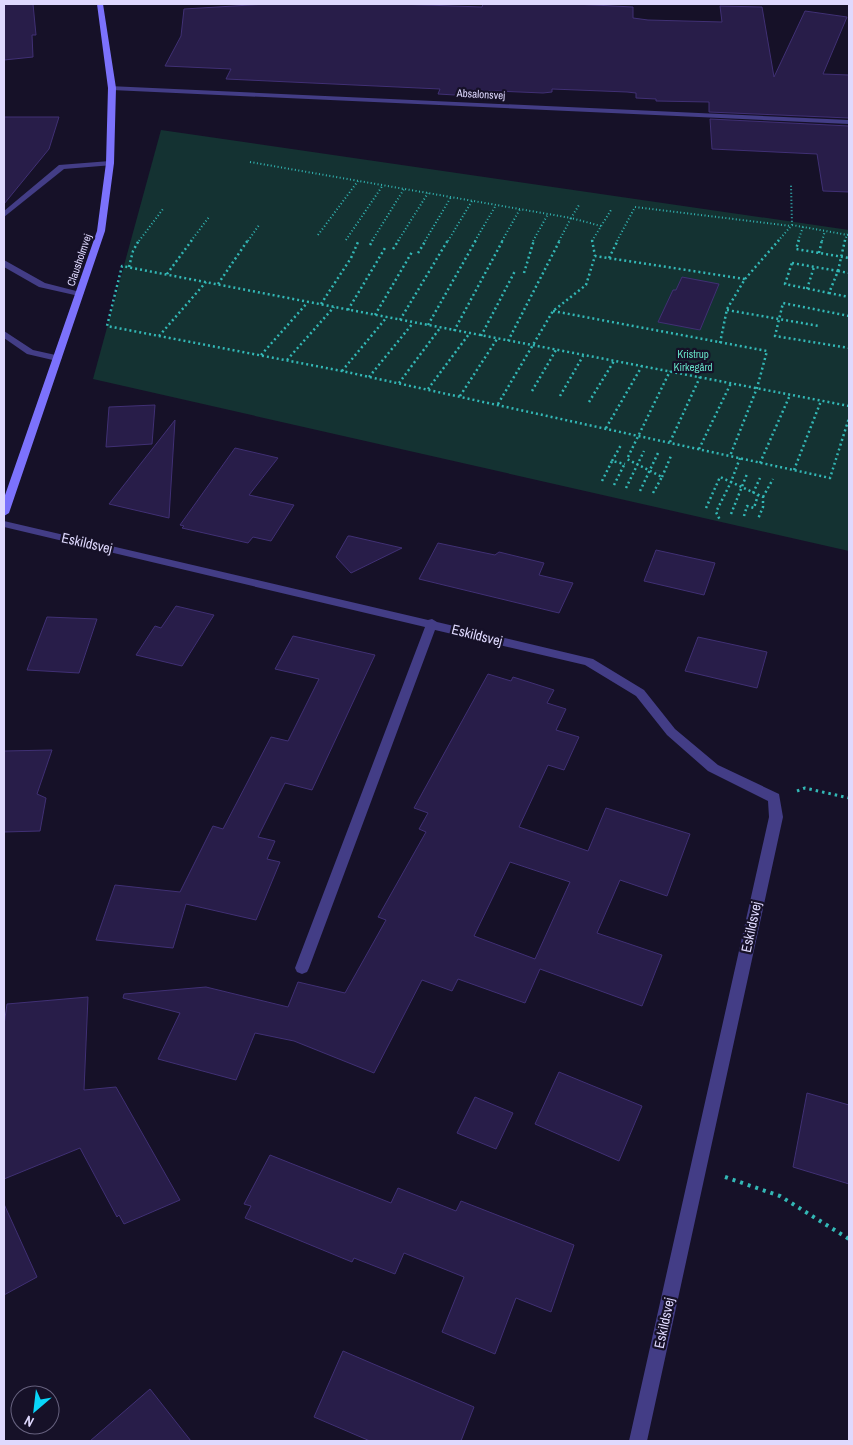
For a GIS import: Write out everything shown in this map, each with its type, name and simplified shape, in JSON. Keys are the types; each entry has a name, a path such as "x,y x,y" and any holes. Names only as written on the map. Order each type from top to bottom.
{"street":[{"name":"Clausholmvej","path":"4,513 101,231 110,162 112,88 102,4"},
{"name":"Absalonsvej","path":"112,88 849,122"},
{"path":"4,215 62,167 110,162"},
{"path":"4,263 42,285 79,293"},
{"path":"4,334 30,352 57,358"},
{"name":"Eskildsvej","path":"4,524 589,662 640,694 671,732 713,768 774,798 776,817 638,1441"},
{"name":"Eskildsvej","path":"302,968 432,624"}],"path":[{"path":"250,162 571,218 601,226"},
{"path":"318,235 358,181"},
{"path":"346,240 383,185"},
{"path":"720,342 727,310 745,279 792,226 792,185"},
{"path":"370,245 404,189"},
{"path":"393,249 428,193"},
{"path":"418,254 451,197"},
{"path":"400,320 472,201"},
{"path":"428,326 496,205"},
{"path":"508,341 579,205"},
{"path":"609,258 635,207 803,227 848,235 829,293"},
{"path":"129,267 130,257 138,241 163,209"},
{"path":"454,331 487,266 520,209"},
{"path":"498,404 530,346 553,311 586,285 596,256 592,241 611,210"},
{"path":"524,273 535,236 548,214"},
{"path":"167,274 209,217"},
{"path":"218,284 259,225"},
{"path":"803,227 796,249 849,258"},
{"path":"819,253 825,231"},
{"path":"321,304 351,258 358,242"},
{"path":"348,310 385,248"},
{"path":"374,315 412,252"},
{"path":"596,256 745,279"},
{"path":"849,272 792,264 785,284 849,296"},
{"path":"849,406 122,266 120,281 107,326 428,389 830,478 849,418"},
{"path":"807,289 814,267"},
{"path":"481,336 515,272"},
{"path":"159,336 182,312 206,282"},
{"path":"260,356 308,302"},
{"path":"849,316 783,304 775,336 849,348"},
{"path":"287,360 334,307"},
{"path":"727,310 819,326"},
{"path":"553,311 767,351 757,388 730,456"},
{"path":"342,371 387,317"},
{"path":"369,377 413,323"},
{"path":"399,383 440,328"},
{"path":"428,389 469,334"},
{"path":"460,396 497,339"},
{"path":"532,391 556,350"},
{"path":"560,396 584,355"},
{"path":"589,402 614,361"},
{"path":"606,428 642,366"},
{"path":"614,485 637,435 670,372"},
{"path":"670,442 700,377"},
{"path":"699,449 731,383"},
{"path":"760,463 790,394"},
{"path":"794,470 821,400"},
{"path":"602,482 621,445"},
{"path":"626,488 644,451"},
{"path":"640,491 658,453"},
{"path":"653,493 671,456"},
{"path":"720,520 716,512 731,482 740,458"},
{"path":"627,459 662,477"},
{"path":"612,461 625,464"},
{"path":"730,514 747,474"},
{"path":"706,508 720,477 763,497"},
{"path":"753,493 760,478"},
{"path":"758,519 763,507 763,497 773,479"},
{"path":"744,516 747,506 754,508 758,495"},
{"path":"774,798 805,788 849,798"},
{"path":"698,1168 780,1196 849,1239"}],"green space":[{"name":"Kristrup Kirkegård","path":"161,130 849,230 849,551 93,379"}],"building":[{"path":"4,4 33,4 36,35 32,35 33,57 4,60"},
{"path":"267,4 397,4 482,7 483,4 574,4 633,7 633,18 648,20 722,22 720,6 762,7 774,77 805,11 847,17 823,74 849,75 849,118 709,112 709,102 656,101 656,99 636,98 636,93 627,92 552,89 552,92 543,93 473,90 472,96 438,94 440,89 226,79 231,69 165,66 181,36 184,9"},
{"path":"4,117 59,117 49,149 4,204"},
{"path":"710,119 849,126 849,192 823,191 817,154 712,149"},
{"path":"682,277 719,284 700,330 658,322 673,290 676,290"},
{"path":"155,405 152,444 106,447 109,407"},
{"path":"175,420 169,518 109,504"},
{"path":"235,448 278,458 249,495 294,505 271,541 253,537 248,543 182,528 184,526 180,525"},
{"path":"348,536 402,548 351,573 336,557"},
{"path":"438,543 495,555 499,552 544,563 539,575 573,583 559,613 419,579"},
{"path":"656,550 715,563 704,595 644,581"},
{"path":"176,606 214,615 182,666 136,655 155,626 161,628"},
{"path":"47,617 97,619 79,673 27,670"},
{"path":"293,636 375,655 312,790 285,783 258,837 275,841 267,859 280,862 256,920 186,904 173,948 96,940 115,885 180,892 213,826 223,829 271,737 288,741 319,679 275,669"},
{"path":"698,637 767,652 757,688 685,671"},
{"path":"488,674 511,681 513,677 554,690 547,703 566,709 556,730 579,737 564,770 548,765 519,827 588,851 606,808 690,834 667,896 620,880 597,933 662,955 642,1006 540,969 525,1003 458,979 452,991 422,980 374,1073 294,1041 255,1033 236,1080 158,1059 180,1013 123,998 124,994 206,987 288,1007 298,982 345,993 386,920 378,917 426,832 419,829 428,813 414,808","holes":["510,862 570,882 535,959 474,936"]},
{"path":"52,750 37,794 46,798 40,831 4,832 4,751"},
{"path":"88,997 84,1090 116,1087 180,1200 124,1224 119,1215 117,1217 80,1148 4,1179 4,1025 7,1004"},
{"path":"559,1072 642,1106 619,1161 535,1124"},
{"path":"807,1093 849,1105 849,1184 793,1167"},
{"path":"475,1097 513,1113 496,1149 457,1133"},
{"path":"270,1155 391,1203 398,1188 456,1211 461,1201 574,1245 551,1312 516,1298 495,1354 442,1332 464,1277 404,1253 395,1274 354,1258 352,1262 245,1218 251,1206 244,1204"},
{"path":"4,1204 37,1277 4,1295"},
{"path":"343,1351 474,1407 461,1441 370,1441 314,1417"},
{"path":"150,1389 191,1441 90,1441"}]}
